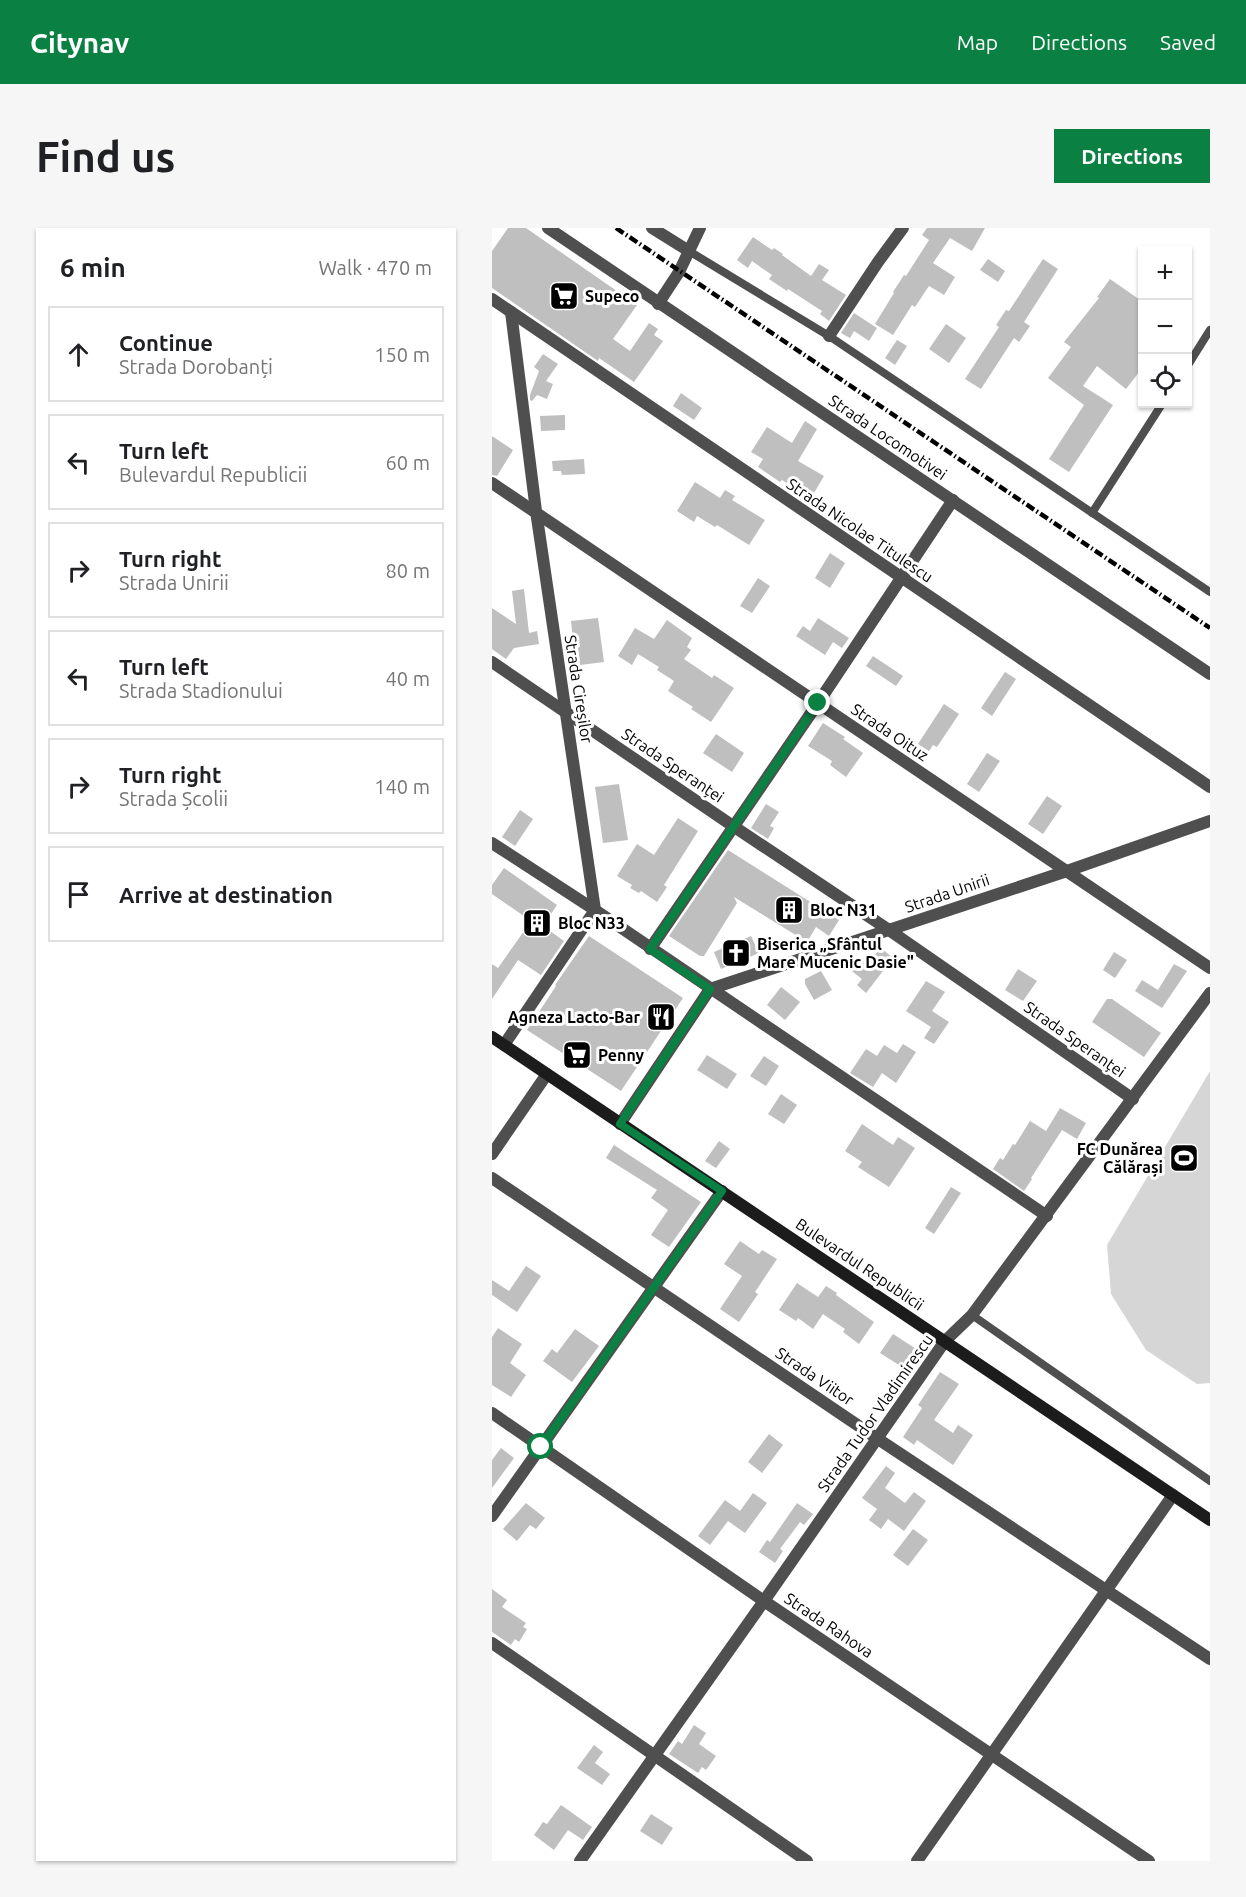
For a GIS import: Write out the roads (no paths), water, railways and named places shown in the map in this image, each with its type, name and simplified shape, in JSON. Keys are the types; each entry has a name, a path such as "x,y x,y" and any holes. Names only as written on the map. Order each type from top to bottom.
{"main road":[{"name":"Bulevardul Republicii","path":"492,1037 1210,1520"}],"street":[{"name":"Strada Locomotivei","path":"548,228 1210,674"},
{"path":"652,228 689,251"},
{"path":"658,304 679,272 700,228"},
{"path":"829,336 903,228"},
{"name":"Strada Nicolae Titulescu","path":"492,298 1210,787"},
{"name":"Strada Cireșilor","path":"511,312 536,511 595,910"},
{"name":"Strada Oituz","path":"492,483 1210,968"},
{"path":"650,949 953,500"},
{"name":"Strada Speranței","path":"492,662 889,930 1133,1099"},
{"name":"Strada Unirii","path":"710,989 1210,821"},
{"path":"492,843 595,910 1047,1216"},
{"path":"504,1045 595,910"},
{"path":"620,1124 710,989"},
{"name":"Strada Tudor Vladimirescu","path":"580,1861 945,1341 972,1315 1210,993"},
{"path":"492,1154 547,1074"},
{"name":"Strada Viitor","path":"492,1178 878,1439 1210,1659"},
{"path":"492,1516 722,1191"},
{"name":"Strada Rahova","path":"492,1413 764,1601 1149,1861"},
{"path":"918,1861 1173,1495"},
{"path":"492,1643 807,1861"}],"lane":[{"path":"689,251 829,336 1210,591"},
{"path":"1192,359 1210,330"},
{"path":"1092,513 1159,408"},
{"path":"972,1315 1210,1481"}],"railway":[{"path":"616,228 1210,628"}],"place":[{"name":"Supeco","path":"564,296"},
{"name":"Bloc N31","path":"789,910"},
{"name":"Bloc N33","path":"537,923"},
{"name":"Biserica „Sfântul Mare Mucenic Dasie\"","path":"736,953"},
{"name":"Agneza Lacto-Bar","path":"661,1017"},
{"name":"Penny","path":"577,1055"},
{"name":"FC Dunărea Călărași","path":"1184,1158"}]}
